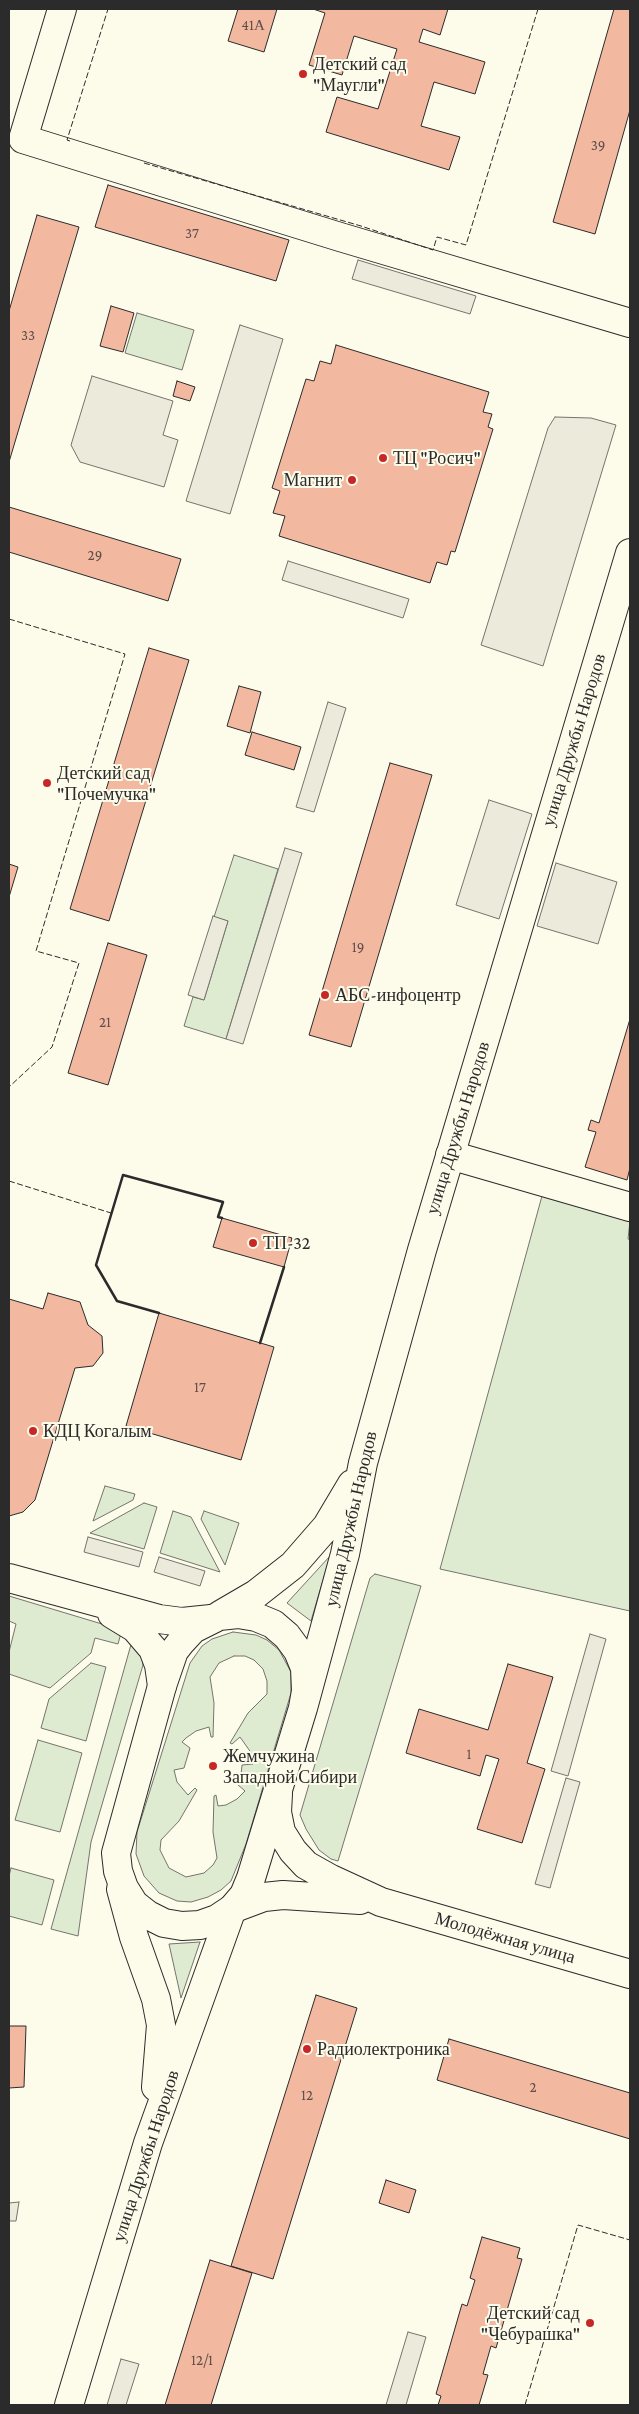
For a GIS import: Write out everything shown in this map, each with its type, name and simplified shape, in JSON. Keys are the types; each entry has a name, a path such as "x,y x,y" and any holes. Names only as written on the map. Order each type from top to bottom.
{"main road":[{"path":"62,9 23,139 340,237 630,323"},
{"name":"улица Дружбы Народов","path":"303,1708 306,1691 305,1668 298,1651 287,1636 273,1624 256,1617 238,1614 211,1619 193,1629 180,1642 174,1651 162,1686 119,1836 116,1854 118,1871 124,1888 134,1904 148,1915 164,1923 182,1926 200,1925 217,1919 232,1909 244,1895 251,1878 303,1708 345,1554 363,1463 450,1155 630,553"},
{"path":"450,1155 630,1207"},
{"path":"9,1578 159,1620 182,1622 211,1619 256,1594 292,1565 326,1526 363,1463"},
{"path":"94,1603 144,1636 153,1648 159,1664 162,1686"},
{"path":"279,1787 277,1812 281,1832 293,1852 306,1865 381,1902"},
{"path":"118,1871 127,1913 156,1999 161,2025 160,2054 148,2143"},
{"path":"232,1909 264,1897 283,1895 324,1896 381,1902"},
{"name":"Молодёжная улица","path":"381,1902 630,1974"},
{"name":"улица Дружбы Народов","path":"69,2405 148,2143 232,1909"}],"green space":[{"path":"137,313 194,330 182,370 125,353"},
{"path":"234,855 278,869 226,1039 184,1026 193,997 204,1000 228,921 214,917"},
{"path":"542,1196 630,1221 628,1239 630,1240 630,1611 440,1569"},
{"path":"105,1486 135,1494 133,1500 93,1521"},
{"path":"144,1503 157,1507 144,1549 90,1533"},
{"path":"173,1511 191,1517 220,1572 160,1553"},
{"path":"204,1511 239,1523 225,1565 201,1519"},
{"path":"330,1556 311,1621 287,1603"},
{"path":"375,1574 421,1586 338,1861 331,1859 319,1850 300,1815 370,1578"},
{"path":"9,1596 102,1624 121,1633 118,1644 95,1638 91,1653 50,1688 9,1674 9,1652 16,1624 9,1621"},
{"path":"233,1632 256,1635 267,1640 279,1650 291,1672 291,1693 246,1844 231,1881 221,1890 208,1897 191,1902 177,1901 159,1893 144,1876 136,1854 137,1832 190,1663 202,1646 212,1639","holes":["234,1656 245,1656 254,1660 263,1669 267,1681 267,1694 248,1713 230,1743 232,1744 240,1737 252,1754 253,1764 242,1765 241,1775 237,1784 245,1791 237,1799 226,1805 218,1806 216,1795 214,1796 213,1832 217,1858 213,1865 204,1873 186,1877 169,1868 160,1850 161,1840 179,1821 197,1790 195,1788 188,1795 177,1782 174,1770 184,1768 190,1748 182,1742 186,1738 196,1731 209,1727 211,1737 213,1737 214,1703 210,1677 219,1663"]},
{"path":"132,1641 141,1653 143,1665 91,1842 78,1936 51,1929"},
{"path":"91,1663 106,1667 86,1741 41,1728 49,1699"},
{"path":"38,1740 82,1753 60,1832 15,1820"},
{"path":"11,1868 54,1880 42,1925 9,1916 9,1876"},
{"path":"200,1942 181,1998 169,1944"}],"shaded area":[{"path":"358,260 476,296 470,314 352,279"},
{"path":"240,325 283,339 230,514 186,501"},
{"path":"92,376 173,401 163,435 178,440 164,487 80,462 71,445"},
{"path":"555,417 591,418 616,425 543,666 481,645 548,428"},
{"path":"288,561 409,599 403,618 282,580"},
{"path":"328,702 346,708 314,812 296,807"},
{"path":"489,800 532,814 499,919 456,905"},
{"path":"285,848 302,853 243,1044 226,1039"},
{"path":"556,863 617,882 598,944 537,926"},
{"path":"213,916 228,921 204,1000 188,995"},
{"path":"88,1537 143,1552 139,1567 84,1552"},
{"path":"159,1557 205,1571 200,1586 154,1572"},
{"path":"590,1634 606,1639 568,1776 551,1771"},
{"path":"566,1778 580,1782 550,1888 535,1884"},
{"path":"19,2202 16,2221 9,2221 9,2203"},
{"path":"408,2332 426,2337 406,2405 386,2405"},
{"path":"121,2359 139,2364 126,2405 107,2405"}],"building":[{"path":"238,9 277,9 264,52 228,41"},
{"path":"313,9 448,9 440,35 423,29 419,42 485,62 475,94 434,82 421,126 460,137 449,170 326,132 337,97 378,109 397,49 354,36 342,75 309,65 325,13"},
{"path":"614,9 630,9 630,110 595,234 553,222"},
{"path":"108,185 289,240 276,281 95,227"},
{"path":"37,215 79,227 9,462 9,311"},
{"path":"111,306 134,313 123,352 100,346"},
{"name":"ТЦ \"Росич\"","path":"336,345 489,392 483,412 492,414 488,427 493,429 455,552 451,551 447,565 437,562 430,583 279,536 285,516 273,513 280,491 272,488 306,379 314,381 320,361 331,364"},
{"path":"177,381 195,387 190,401 173,396"},
{"path":"9,507 181,559 168,601 9,552"},
{"path":"149,648 189,660 109,921 70,909"},
{"path":"239,686 261,692 250,733 227,726"},
{"path":"252,732 301,747 294,770 245,755"},
{"path":"390,763 432,775 351,1047 309,1035"},
{"path":"9,864 18,867 9,897"},
{"path":"108,943 147,955 108,1085 68,1073"},
{"path":"630,1019 630,1168 627,1180 585,1167 596,1132 588,1130 591,1120 599,1123"},
{"name":"ТП-32","path":"222,1218 292,1238 284,1267 213,1247"},
{"name":"КДЦ Когалым","path":"48,1293 80,1302 88,1325 102,1336 103,1353 93,1366 75,1368 35,1500 23,1512 9,1516 9,1299 43,1309"},
{"path":"159,1313 274,1347 241,1460 126,1426"},
{"path":"508,1664 553,1677 527,1763 545,1769 522,1843 477,1829 499,1759 486,1755 480,1776 406,1753 419,1709 488,1730"},
{"path":"316,1995 357,2008 273,2279 231,2266"},
{"path":"9,2026 26,2026 24,2087 9,2088"},
{"path":"449,2039 630,2093 630,2139 437,2080"},
{"path":"386,2180 416,2190 409,2213 379,2203"},
{"path":"482,2237 520,2248 517,2258 522,2259 496,2348 491,2346 483,2374 488,2375 479,2405 438,2405 441,2396 436,2394 462,2304 467,2306 475,2280 470,2278"},
{"path":"210,2260 252,2273 239,2315 211,2405 165,2405"}],"fence":[{"path":"70,141 67,140 108,9"},
{"path":"144,163 361,226 433,250 437,237 466,245 538,9"},
{"path":"9,619 125,654 36,951 79,963 52,1047 9,1087"},
{"path":"9,1181 111,1213"},
{"path":"525,2405 578,2225 630,2240"}],"wall":[{"path":"159,1313 117,1301 96,1265 123,1175 223,1202 218,1217 222,1218"},
{"path":"260,1343 284,1267"}],"place":[{"name":"Детский сад \"Маугли\"","path":"303,74"},
{"name":"ТЦ \"Росич\"","path":"383,458"},
{"name":"Магнит","path":"352,480"},
{"name":"Детский сад \"Почемучка\"","path":"47,783"},
{"name":"АБС-инфоцентр","path":"325,995"},
{"name":"ТП-32","path":"253,1243"},
{"name":"КДЦ Когалым","path":"33,1431"},
{"name":"Жемчужина Западной Сибири","path":"213,1766"},
{"name":"Радиолектроника","path":"307,2049"},
{"name":"Детский сад \"Чебурашка\"","path":"590,2323"}]}
